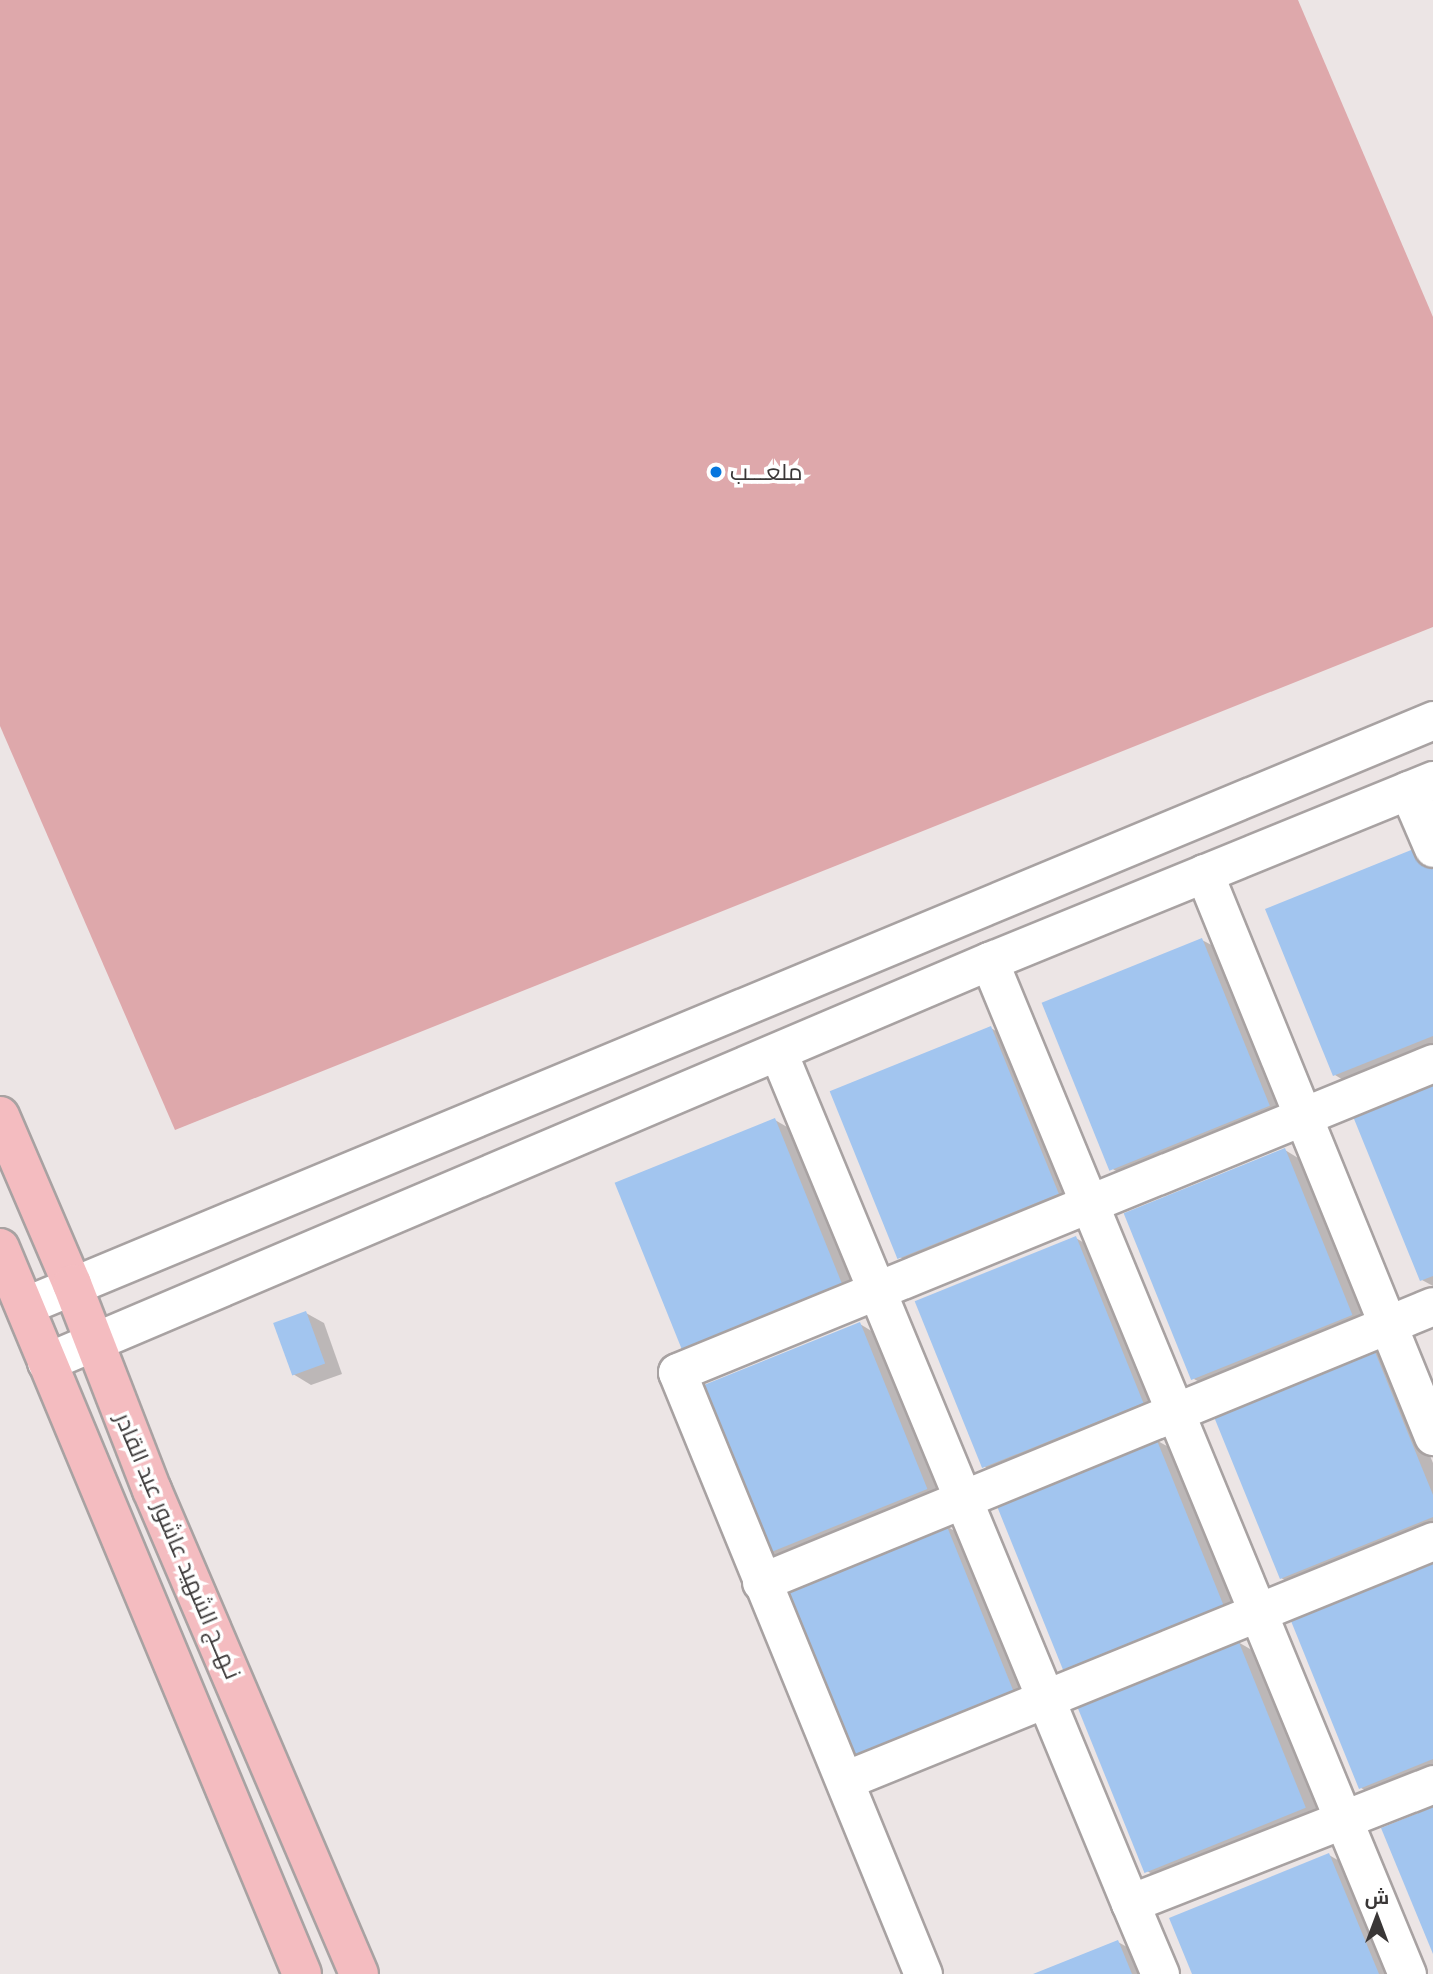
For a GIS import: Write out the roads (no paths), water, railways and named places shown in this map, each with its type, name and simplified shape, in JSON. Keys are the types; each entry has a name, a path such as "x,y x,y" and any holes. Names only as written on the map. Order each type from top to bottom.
{"main road":[{"name":"نـهــج الشهيد عاشور عبد القادر","path":"0,1116 72,1284 152,1490 359,1974"},
{"path":"0,1248 302,1974"}],"street":[{"path":"24,1306 1433,720"},
{"path":"46,1362 93,1339 989,961 1420,785 1433,848"},
{"path":"1204,873 1433,1436"},
{"path":"989,961 1254,1612 1341,1822 1408,1974"},
{"path":"778,1052 1044,1700 1160,1974"},
{"path":"923,1974 677,1372 1433,1063"},
{"path":"761,1582 1433,1306"},
{"path":"845,1780 1433,1541"},
{"path":"1130,1903 1433,1784"}],"place":[{"name":"ملعـــب","path":"716,472"}]}
